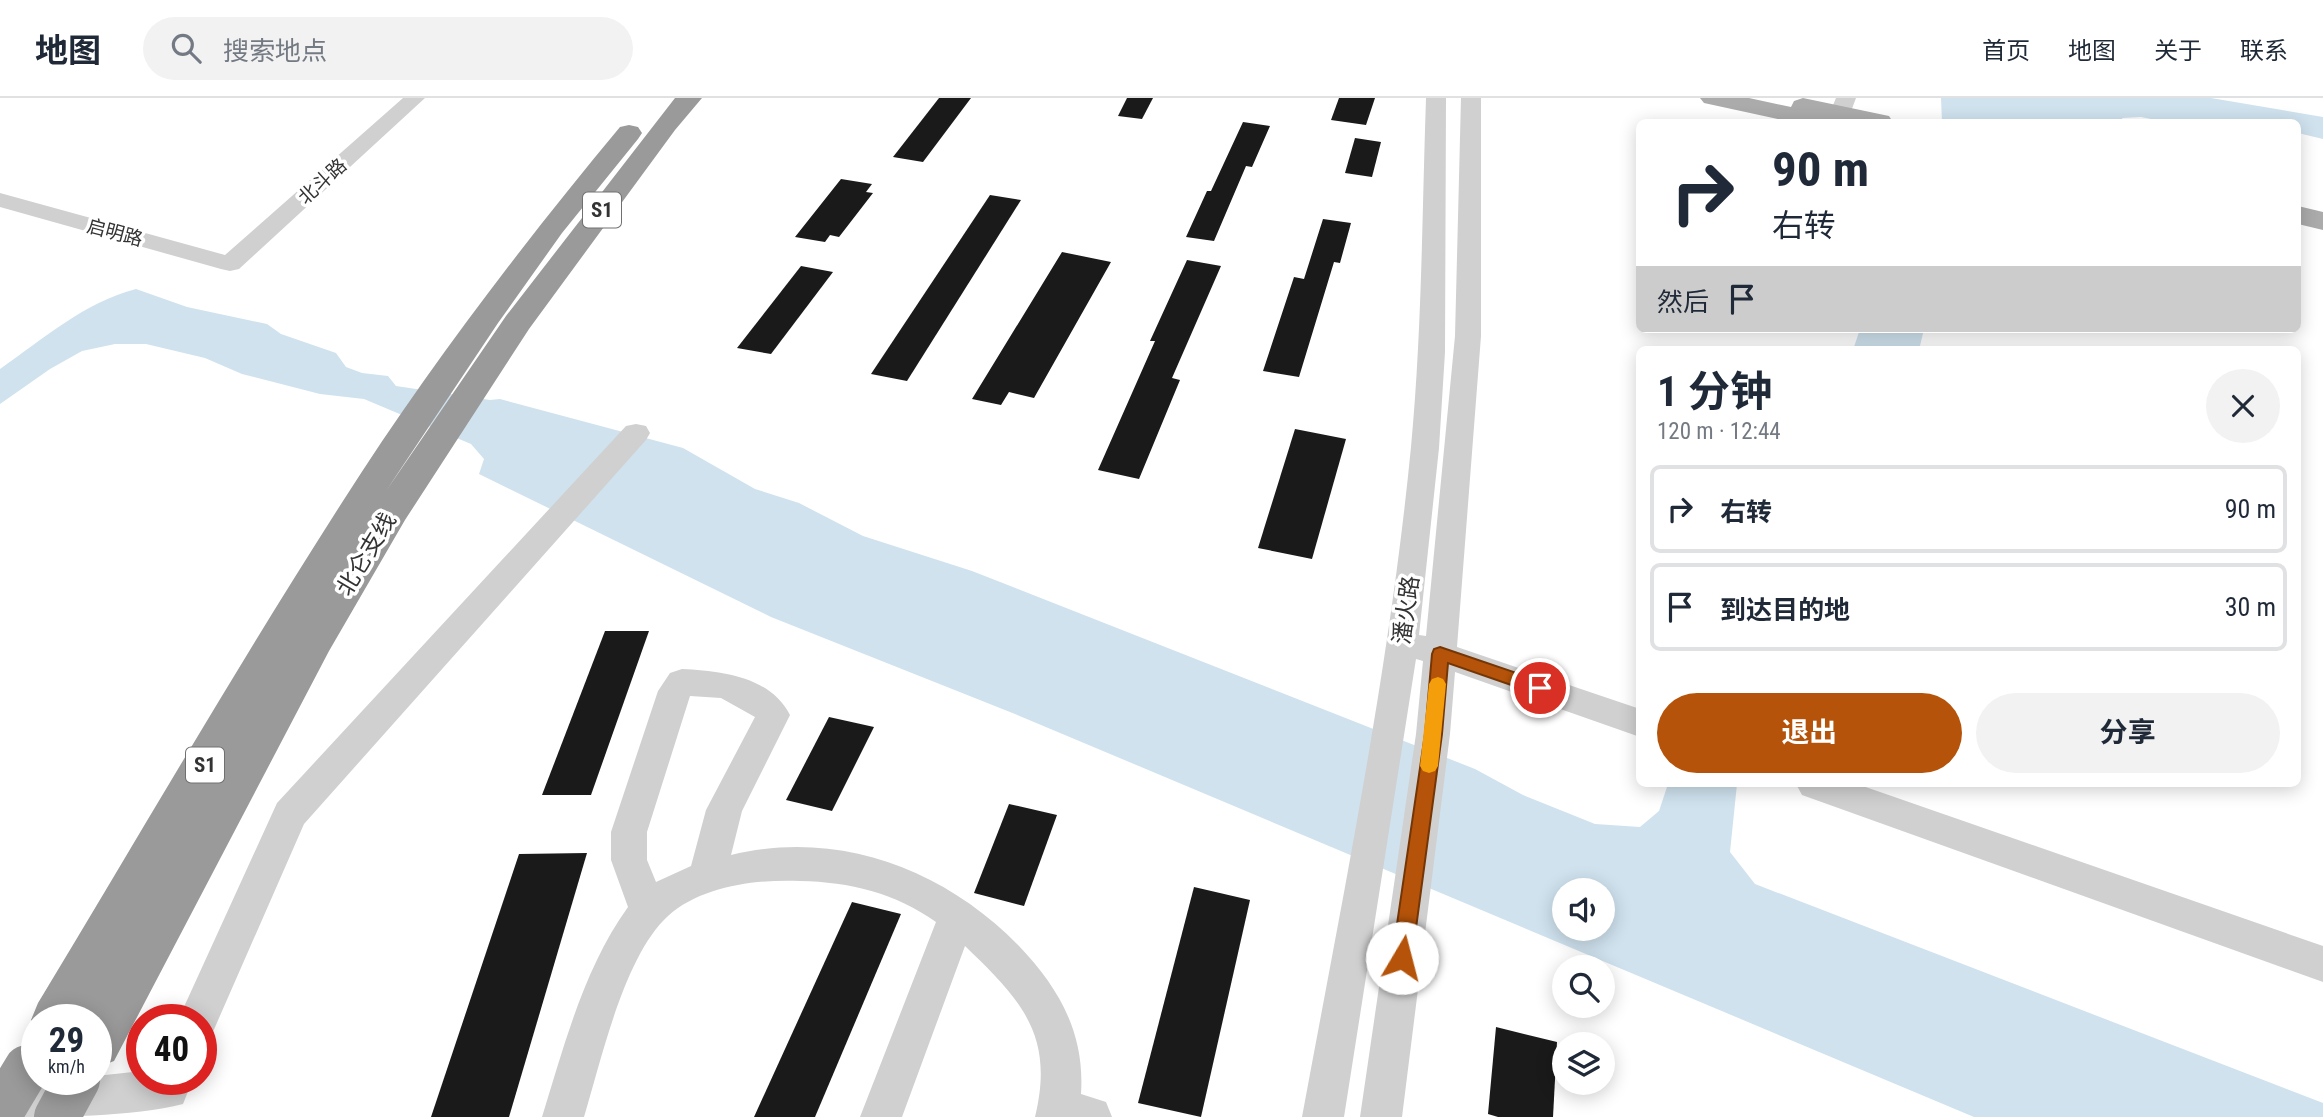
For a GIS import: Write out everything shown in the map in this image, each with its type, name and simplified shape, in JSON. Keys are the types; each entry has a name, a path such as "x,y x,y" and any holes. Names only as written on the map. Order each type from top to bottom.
{"highway":[{"name":"北仑支线","path":"65,1004 374,510 502,320 552,227 658,98"},
{"name":"北仑支线","path":"502,320 689,98"},
{"name":"北仑支线","path":"112,1014 315,641 374,510"},
{"path":"0,1113 21,1075"},
{"path":"57,1117 69,1095"}],"main road":[{"path":"1713,98 1837,114"},
{"path":"1769,98 1864,119"},
{"path":"2301,216 2323,221"},
{"path":"2301,226 2323,230"}],"street":[{"name":"北斗路","path":"230,264 415,98"},
{"name":"潘火路","path":"1323,1117 1391,715 1413,553 1432,351 1436,98"},
{"name":"潘火路","path":"1381,1117 1433,734 1468,336 1471,98"},
{"name":"启明路","path":"0,200 230,264"},
{"path":"205,1004 290,814 636,433"},
{"path":"1402,642 1636,722"},
{"path":"648,910 629,860 629,832 675,691 682,682 726,685 769,708 773,715 724,810 707,878"},
{"path":"1822,787 2323,964"},
{"path":"563,1117 605,993 626,946 648,910 686,884 733,870 776,864 869,873 920,891 982,935 1030,985 1056,1032 1068,1114"},
{"path":"881,1117 957,917"}],"water":[{"path":"1941,98 2211,98 2323,117 2323,139 2301,134 2301,119 1942,119"},
{"path":"136,289 187,307 267,324 281,334 336,353 346,367 362,373 388,376 396,386 490,400 500,399 683,448 755,489 799,503 863,536 972,571 1475,769 1523,795 1595,824 1640,827 1659,811 1667,787 1737,787 1730,852 1755,884 2323,1103 2323,1117 1974,1117 1615,966 1615,955 1588,955 1555,941 1615,941 1615,878 1552,878 1552,940 1015,714 771,617 479,474 484,459 471,444 364,399 320,394 242,374 205,358 146,344 115,344 82,351 50,369 0,404 0,369 82,312"},
{"path":"1859,333 1923,333 1920,346 1854,346"}],"building":[{"path":"939,98 971,98 923,162 893,157"},
{"path":"1127,98 1153,98 1142,119 1118,116"},
{"path":"1339,98 1375,98 1366,125 1331,120"},
{"path":"1243,122 1270,126 1252,167 1246,166 1214,241 1186,237 1207,191 1211,191"},
{"path":"1355,138 1381,142 1372,177 1345,173"},
{"path":"841,179 872,184 866,192 873,193 839,237 830,235 825,242 795,237"},
{"path":"990,195 1021,200 907,381 871,374"},
{"path":"1323,219 1351,223 1340,263 1334,262 1299,377 1263,371 1294,277 1304,279"},
{"path":"1062,252 1111,262 1034,398 1009,392 1001,405 972,399"},
{"path":"1187,260 1221,266 1172,378 1180,380 1139,479 1098,470 1155,341 1150,341"},
{"path":"801,266 833,272 771,354 737,348"},
{"path":"1295,429 1346,439 1312,559 1258,548"},
{"path":"605,631 649,631 591,795 542,795"},
{"path":"829,717 874,727 832,811 786,800"},
{"path":"1009,804 1057,815 1024,906 974,893"},
{"path":"587,853 509,1117 431,1117 519,854"},
{"path":"1194,887 1250,900 1201,1117 1138,1103"},
{"path":"852,902 901,914 815,1117 754,1117"},
{"path":"1496,1027 1552,1041 1553,1117 1498,1117 1488,1114"}],"slow traffic":[{"path":"1429,766 1438,684"}],"route":[{"path":"1402,958 1433,734 1440,654 1540,688"}]}
